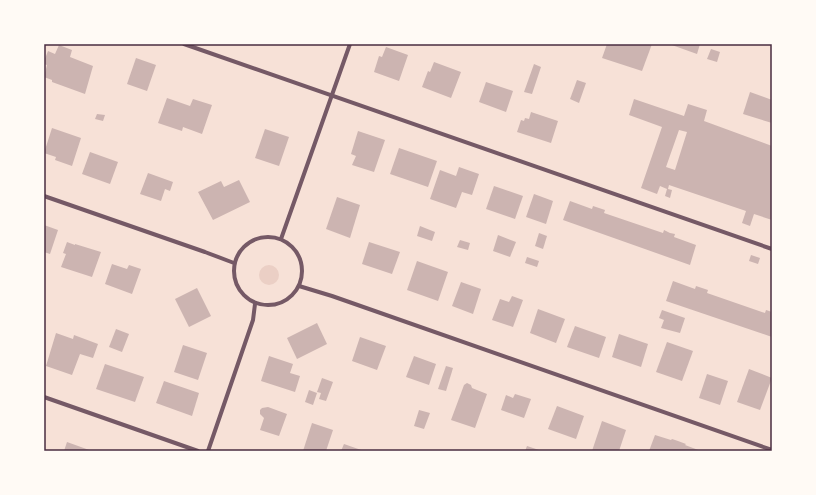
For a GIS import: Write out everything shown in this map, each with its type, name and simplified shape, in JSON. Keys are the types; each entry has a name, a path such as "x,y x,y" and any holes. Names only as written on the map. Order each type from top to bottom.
{"street":[{"path":"184,44 772,249"},
{"path":"281,239 350,44"},
{"path":"44,196 234,263"},
{"path":"269,237 281,239 294,249 302,264 302,275 299,286 293,295 285,301 270,306 255,304 246,299 239,292 235,283 233,273 234,263 238,252 257,238 269,237"},
{"path":"299,286 332,296 772,450"},
{"path":"208,451 253,320 255,304"},
{"path":"44,397 198,451"}],"shaded area":[{"path":"269,265 276,268 279,275 276,282 269,285 262,282 259,275 262,268"}],"building":[{"path":"607,44 652,44 642,71 602,58"},
{"path":"669,44 700,44 697,54"},
{"path":"59,45 72,50 70,57 93,66 85,94 52,82 52,80 44,77 47,65 44,64 44,61 48,51 55,54"},
{"path":"386,47 408,55 399,81 374,72 379,56 382,57"},
{"path":"711,49 720,52 717,62 707,59"},
{"path":"136,58 156,65 147,91 127,84"},
{"path":"434,62 461,72 451,98 422,87 428,71 430,72"},
{"path":"534,64 541,67 532,94 524,92"},
{"path":"577,80 586,83 579,103 570,99"},
{"path":"486,82 513,91 506,112 479,102"},
{"path":"750,92 772,100 772,123 743,114"},
{"path":"167,98 190,106 193,99 212,105 202,134 183,127 182,131 158,123"},
{"path":"634,99 684,116 688,104 707,110 704,121 772,146 772,220 754,214 750,226 742,223 746,211 669,185 668,189 672,190 670,198 665,196 667,189 660,186 657,194 641,188 662,127 629,115","holes":["679,130 687,132 675,170 666,167"]},
{"path":"531,112 558,121 551,143 517,132 521,120 524,121 525,118 529,119"},
{"path":"97,114 105,115 103,121 95,119"},
{"path":"52,128 81,138 72,166 55,160 56,157 44,153"},
{"path":"265,129 289,137 279,166 255,158"},
{"path":"358,131 385,140 374,172 352,165 356,156 351,154"},
{"path":"399,148 437,161 428,187 390,174"},
{"path":"90,152 118,162 110,184 82,174"},
{"path":"459,167 479,174 472,195 462,192 456,208 430,199 440,170 456,176"},
{"path":"148,173 173,182 170,191 165,189 161,201 140,194"},
{"path":"239,180 250,202 213,220 198,192 221,181 224,187"},
{"path":"494,186 523,196 515,219 486,209"},
{"path":"534,194 553,201 546,224 526,217"},
{"path":"337,197 360,205 350,238 326,229"},
{"path":"570,201 592,209 593,206 605,210 604,213 663,233 664,230 675,234 674,237 696,245 690,265 563,220"},
{"path":"44,225 58,230 50,254 44,252"},
{"path":"420,226 435,232 432,241 417,236"},
{"path":"539,233 547,236 543,249 535,246"},
{"path":"498,235 516,242 510,257 493,251"},
{"path":"460,240 470,243 468,250 457,247"},
{"path":"67,242 101,252 92,277 61,267 66,254 63,253"},
{"path":"369,242 400,252 392,274 362,264"},
{"path":"751,255 760,258 758,264 749,261"},
{"path":"527,257 539,261 537,267 525,263"},
{"path":"417,261 448,272 438,301 407,290"},
{"path":"112,264 127,269 129,265 141,269 132,294 105,284"},
{"path":"673,281 695,289 696,286 708,290 707,293 765,313 766,310 772,312 772,337 666,301"},
{"path":"461,282 481,289 473,314 452,306"},
{"path":"197,288 211,316 189,327 175,299"},
{"path":"512,296 523,300 513,327 492,320 500,299 509,302"},
{"path":"538,309 565,319 556,343 530,333"},
{"path":"662,310 685,318 680,333 661,328 664,320 659,318"},
{"path":"317,323 327,344 297,359 287,338"},
{"path":"575,326 606,337 599,358 567,347"},
{"path":"116,329 129,334 122,352 109,347"},
{"path":"56,333 73,339 74,335 98,344 93,358 80,354 72,375 46,366"},
{"path":"619,334 648,344 641,367 612,357"},
{"path":"360,337 386,346 377,370 352,361"},
{"path":"667,342 693,351 682,381 656,372"},
{"path":"183,345 207,353 198,380 174,372"},
{"path":"269,356 293,364 290,373 300,376 295,392 261,381"},
{"path":"414,356 436,364 429,385 406,377"},
{"path":"105,364 144,377 135,402 96,389"},
{"path":"446,366 453,368 446,391 438,389"},
{"path":"749,369 772,378 760,410 737,402"},
{"path":"707,374 728,381 720,405 699,398"},
{"path":"322,378 333,382 326,401 319,399 321,393 317,392"},
{"path":"164,381 199,393 192,416 156,403"},
{"path":"467,383 471,385 472,388 487,394 475,428 451,420 464,385"},
{"path":"309,390 317,393 313,405 305,402"},
{"path":"515,394 531,399 524,418 501,410 506,395 513,398"},
{"path":"557,406 584,416 576,439 548,429"},
{"path":"268,407 287,414 279,436 260,430 264,418 260,414 260,410"},
{"path":"419,410 430,413 424,429 414,426"},
{"path":"602,421 626,430 619,451 592,451"},
{"path":"312,423 333,430 326,451 303,451"},
{"path":"655,435 678,441 701,451 649,451"},
{"path":"67,442 92,451 64,451"},
{"path":"344,444 364,451 341,451"},
{"path":"527,446 539,450 525,451"}]}
